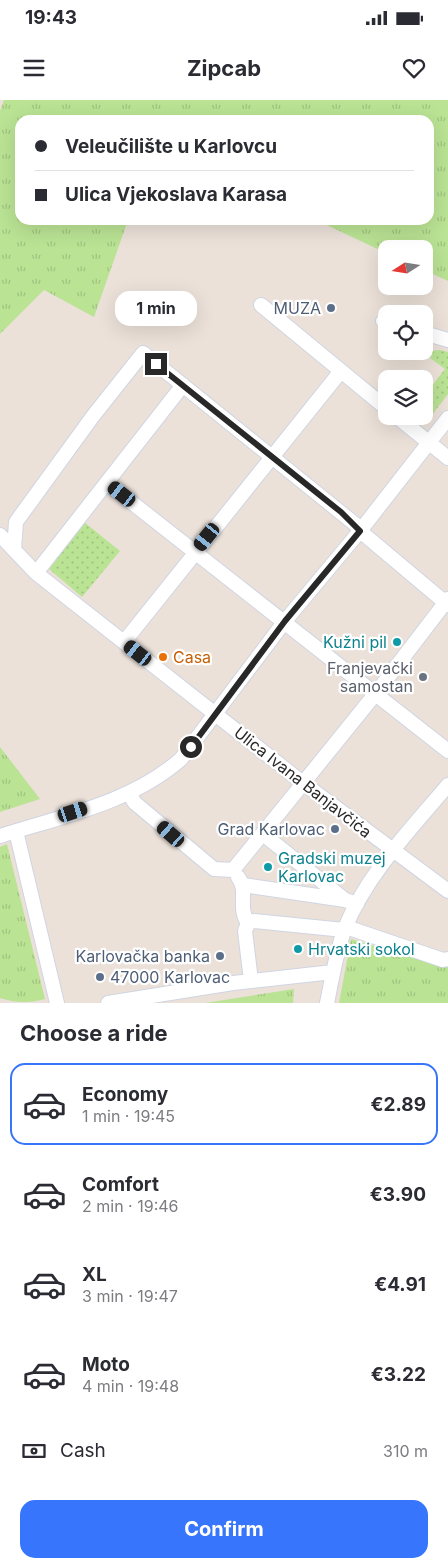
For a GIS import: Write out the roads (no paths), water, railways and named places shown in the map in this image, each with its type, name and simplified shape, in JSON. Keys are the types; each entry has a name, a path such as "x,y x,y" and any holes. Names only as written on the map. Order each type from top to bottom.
{"street":[{"path":"261,305 378,402"},
{"path":"433,336 448,340"},
{"path":"14,550 16,522 93,416 143,353 272,456 447,602 233,870"},
{"path":"124,642 340,371"},
{"path":"36,573 183,386"},
{"path":"0,836 129,794 162,776 181,759 285,621 360,531 448,418"},
{"path":"407,425 448,458"},
{"path":"108,482 448,751"},
{"name":"Ulica Ivana Banjavčića","path":"0,535 36,573 303,783 448,891"},
{"path":"327,1003 351,902 448,785"},
{"path":"129,794 135,802 183,845 214,869 233,870"},
{"path":"16,831 57,1003"},
{"path":"262,834 351,902"},
{"path":"233,870 243,885 242,914 248,923"},
{"path":"243,885 351,902"},
{"path":"248,923 254,921 345,929 443,960 448,959"},
{"path":"248,923 245,931 251,981"},
{"path":"108,1003 251,981 333,972"}],"place":[{"name":"MUZA","path":"331,308"},
{"name":"Kužni pil","path":"397,642"},
{"name":"Casa","path":"163,657"},
{"name":"Franjevački samostan","path":"423,677"},
{"name":"Grad Karlovac","path":"335,829"},
{"name":"Gradski muzej Karlovac","path":"268,867"},
{"name":"Hrvatski sokol","path":"298,949"},
{"name":"Karlovačka banka","path":"220,956"},
{"name":"47000 Karlovac","path":"100,977"}]}
